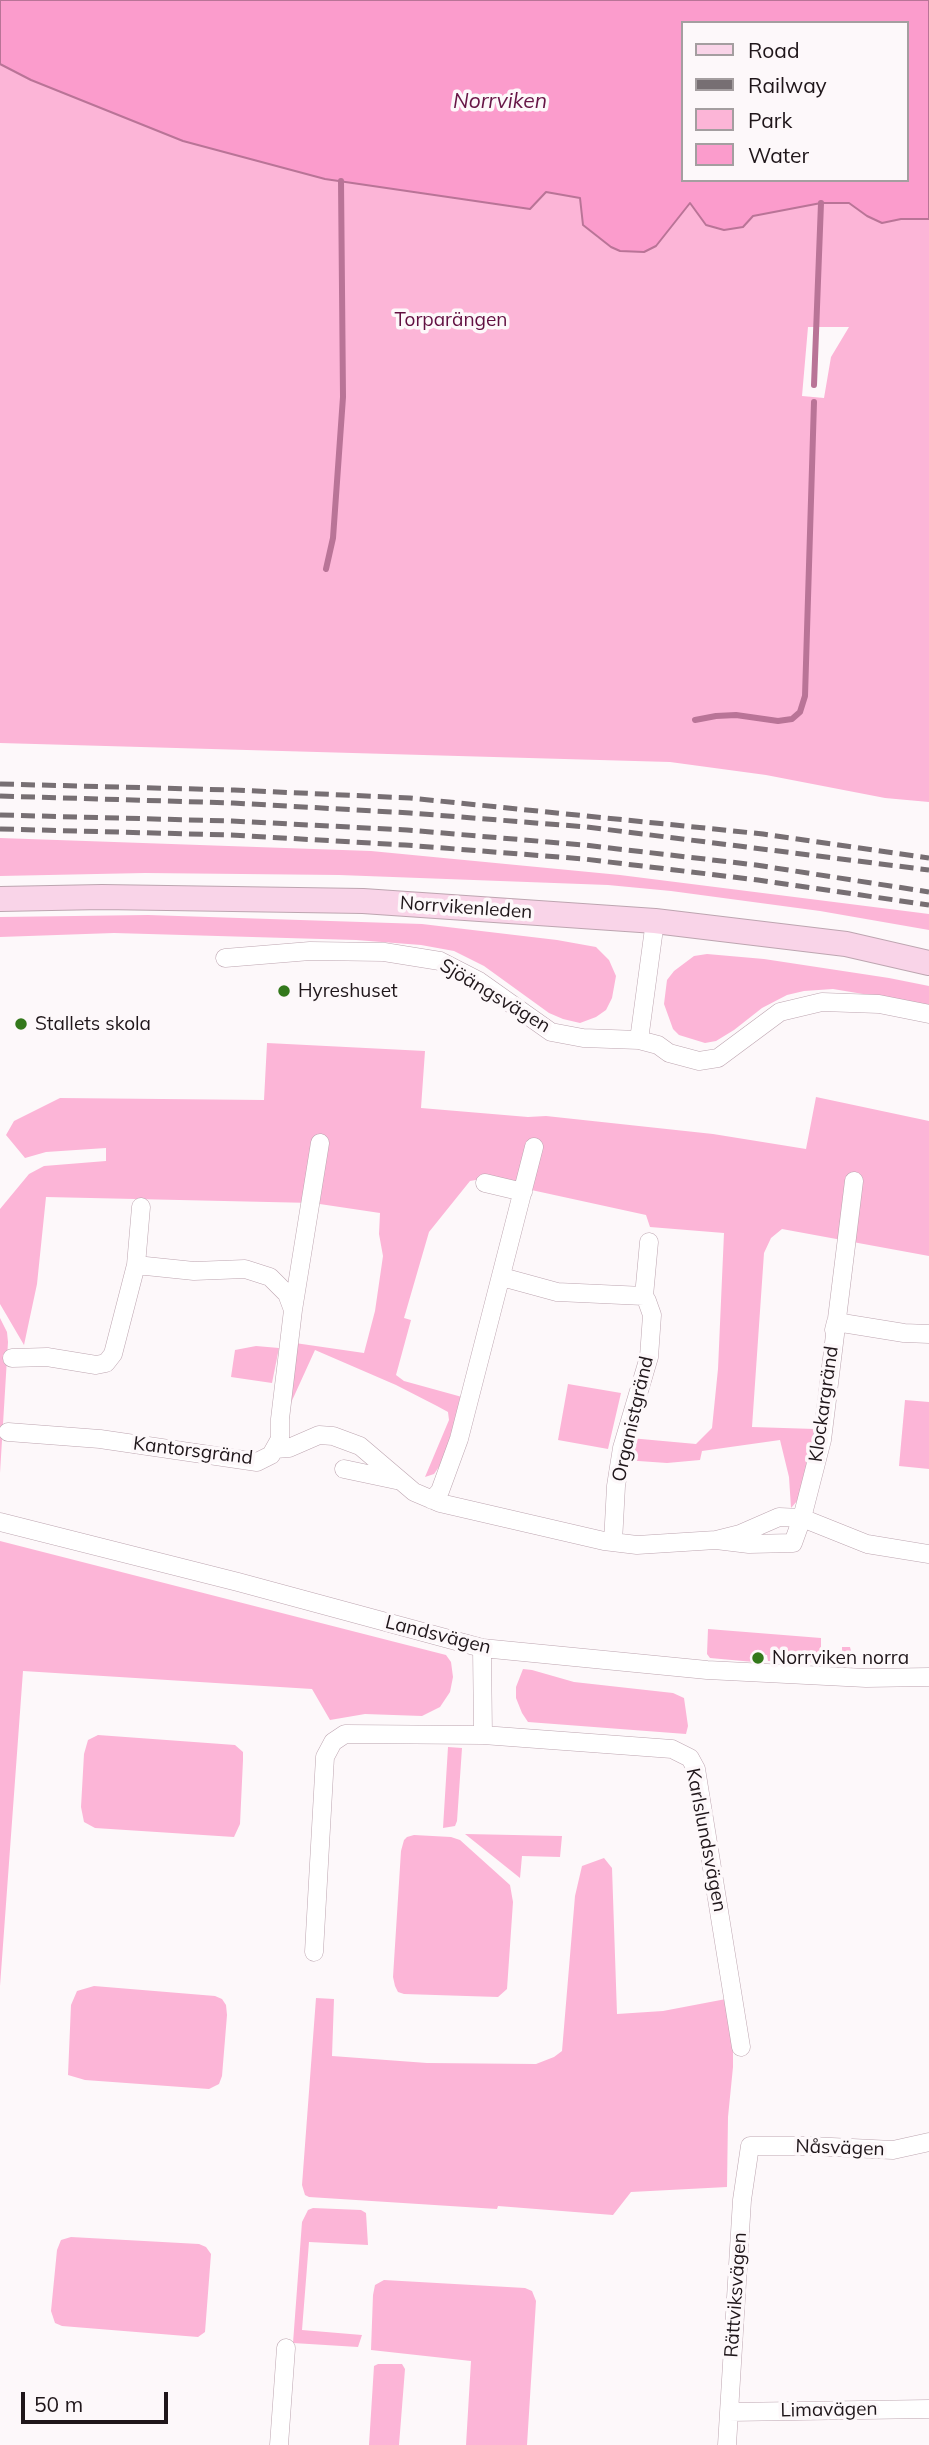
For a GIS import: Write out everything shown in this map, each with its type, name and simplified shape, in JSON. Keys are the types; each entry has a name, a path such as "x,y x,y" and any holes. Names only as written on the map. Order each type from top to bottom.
{"main road":[{"name":"Norrvikenleden","path":"0,899 102,897 363,901 655,921 846,944 929,963"}],"street":[{"path":"639,1041 655,921"},
{"name":"Sjöängsvägen","path":"225,958 310,951 384,952 440,961 478,981 551,1032 583,1038 639,1041 658,1045 669,1053 699,1061 719,1058 780,1012 822,1002 879,1004 929,1014"},
{"name":"Kantorsgränd","path":"8,1432 100,1439 257,1462 271,1455 280,1439 293,1310 320,1143"},
{"path":"432,1500 440,1491 460,1439 534,1147"},
{"name":"Klockargränd","path":"716,1540 749,1544 793,1543 822,1440 854,1181"},
{"path":"485,1183 523,1192"},
{"path":"12,1358 47,1357 96,1365 106,1363 113,1354 136,1265 141,1207"},
{"name":"Organistgränd","path":"613,1542 616,1486 622,1448 649,1357 652,1315 644,1296 649,1242"},
{"path":"136,1265 194,1270 245,1269 270,1277 287,1294 293,1310"},
{"path":"502,1277 557,1292 644,1296"},
{"name":"Klockargränd","path":"834,1330 836,1322 904,1333 929,1334"},
{"path":"275,1449 289,1448 319,1434 333,1436 360,1446 414,1492 432,1500 489,1516 613,1542 637,1545 716,1540 740,1534 779,1517 802,1518 867,1544 929,1554"},
{"path":"344,1469 400,1480"},
{"name":"Landsvägen","path":"0,1522 238,1582 482,1648 707,1670 866,1678 929,1676"},
{"path":"482,1648 482,1735"},
{"name":"Karlslundsvägen","path":"314,1952 325,1757 333,1742 345,1734 482,1735 672,1749 690,1758 695,1769 741,2047"},
{"name":"Nåsvägen","path":"750,2146 893,2150 929,2142"},
{"name":"Rättviksvägen","path":"727,2445 742,2200 750,2146"},
{"path":"279,2445 286,2348"},
{"name":"Limavägen","path":"729,2412 929,2409"}],"green space":[{"name":"Torparängen","path":"0,64 31,80 341,181 530,209 546,192 580,198 597,237 620,251 674,222 690,203 753,216 821,203 849,203 882,223 901,219 929,219 929,802 885,798 766,775 670,762 0,743","holes":["808,327 849,327 831,357 824,398 802,396"]},
{"path":"0,838 371,851 620,875 929,914 929,930 820,911 608,885 339,875 145,873 0,876"},
{"path":"148,915 422,924 557,940 596,947 609,960 616,976 612,998 606,1010 580,1023 549,1013 484,966 454,951 421,945 356,940 114,933 0,937 0,917"},
{"path":"707,954 764,959 929,986 929,1005 833,989 804,991 787,995 762,1008 734,1030 716,1041 705,1043 679,1035 673,1029 664,1004 667,980 674,971 694,956"},
{"path":"267,1043 425,1051 421,1108 528,1117 546,1116 713,1134 806,1149 816,1097 929,1121 929,1256 782,1229 771,1238 764,1253 752,1427 815,1429 798,1500 791,1508 789,1477 780,1440 702,1451 700,1460 667,1463 624,1460 630,1438 696,1444 712,1428 718,1369 724,1233 650,1227 646,1215 481,1179 470,1181 429,1232 404,1318 411,1320 396,1375 404,1381 462,1397 443,1461 434,1474 425,1477 449,1420 448,1412 396,1385 315,1350 290,1405 295,1343 364,1353 375,1311 383,1256 379,1234 380,1213 313,1203 46,1197 37,1284 24,1345 0,1304 0,1209 29,1174 44,1166 106,1161 106,1148 46,1152 25,1158 6,1135 14,1121 60,1098 264,1100"},
{"path":"0,1318 7,1332 8,1342 0,1473"},
{"path":"256,1346 279,1348 272,1383 231,1377 235,1350"},
{"path":"568,1384 621,1393 608,1449 558,1440"},
{"path":"905,1400 929,1402 929,1469 899,1466"},
{"path":"0,1541 446,1655 451,1662 453,1677 450,1692 440,1707 422,1716 365,1714 330,1720 312,1689 23,1671 0,1986"},
{"path":"708,1629 821,1638 821,1650 842,1652 842,1647 850,1647 851,1651 846,1662 832,1663 768,1661 767,1655 755,1655 754,1662 710,1658 707,1654"},
{"path":"523,1669 574,1682 673,1693 684,1698 688,1726 686,1734 528,1722 516,1698 516,1687"},
{"path":"98,1735 235,1745 243,1752 243,1760 240,1824 234,1837 95,1828 84,1822 81,1807 84,1754 88,1740"},
{"path":"448,1747 462,1748 457,1821 455,1826 443,1828"},
{"path":"465,1834 562,1836 560,1857 522,1856 520,1878"},
{"path":"414,1835 460,1840 510,1885 513,1902 507,1989 498,1997 398,1992 393,1977 401,1851 404,1840"},
{"path":"604,1858 612,1868 617,2014 663,2011 726,1999 733,2039 727,2187 631,2192 613,2215 305,2195 302,2185 316,1998 334,1999 332,2056 427,2063 536,2064 554,2057 562,2051 575,1896 582,1866"},
{"path":"94,1986 215,1996 222,1999 227,2015 219,2084 209,2089 85,2080 68,2075 71,2005 77,1991"},
{"path":"308,2210 361,2210 366,2213 368,2245 309,2242 302,2330 362,2335 358,2347 293,2343 302,2222"},
{"path":"71,2237 199,2244 206,2247 211,2254 205,2332 198,2337 62,2326 55,2323 51,2311 57,2250 61,2240"},
{"path":"384,2280 525,2288 532,2291 536,2301 527,2445 466,2445 471,2361 371,2350 373,2295 375,2285"},
{"path":"402,2364 405,2369 399,2445 369,2445 374,2366"}],"water":[{"name":"Norrviken","path":"0,0 929,0 929,219 901,219 882,223 849,203 821,203 753,216 743,227 724,230 706,225 690,203 656,246 644,252 620,251 583,225 580,198 546,192 530,209 325,179 183,141 31,80 0,64"}],"waterway":[{"path":"326,569 333,538 343,397 341,181"},
{"path":"814,385 821,203"},
{"path":"695,720 736,715 778,721 792,719 800,712 805,696 814,402"}],"railway":[{"path":"0,784 410,798 763,834 929,858"},
{"path":"0,796 233,803 587,827 929,870"},
{"path":"0,815 232,821 407,830 584,845 756,865 929,892"},
{"path":"0,829 231,835 584,859 758,880 929,905"}],"place":[{"name":"Hyreshuset","path":"284,991"},
{"name":"Stallets skola","path":"21,1024"},
{"name":"Norrviken norra","path":"758,1658"}]}
